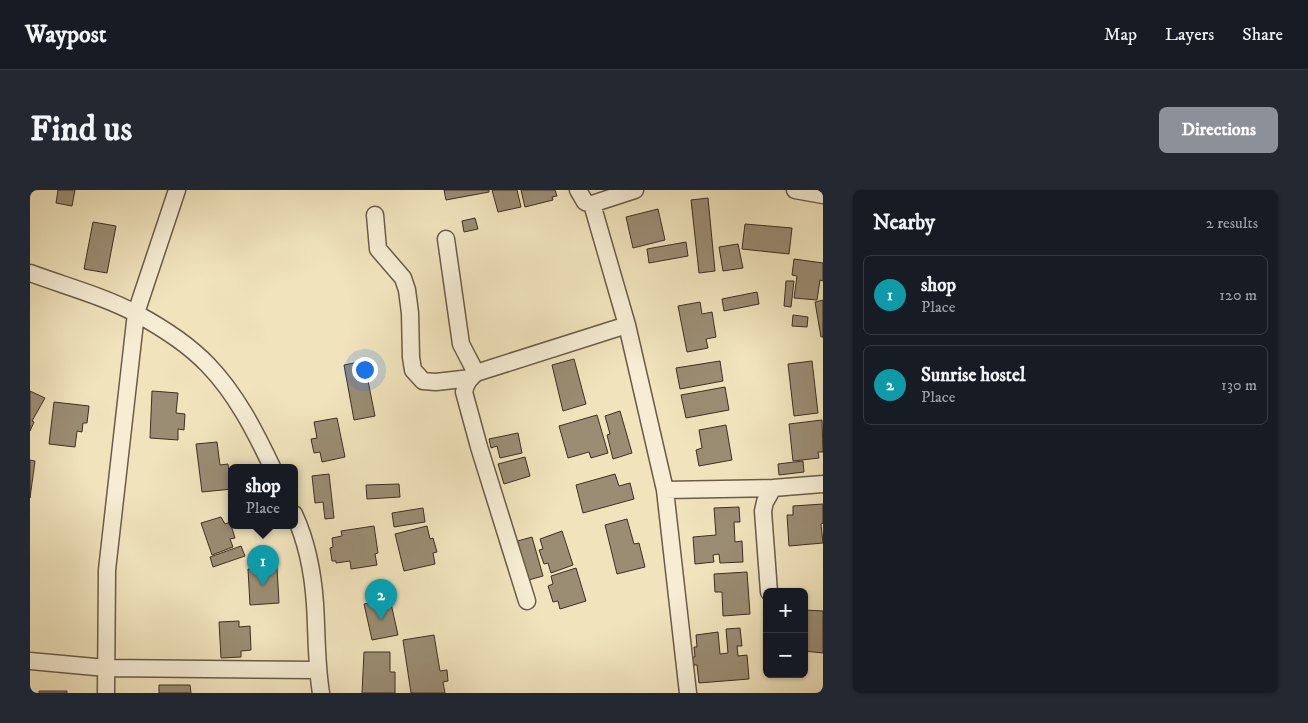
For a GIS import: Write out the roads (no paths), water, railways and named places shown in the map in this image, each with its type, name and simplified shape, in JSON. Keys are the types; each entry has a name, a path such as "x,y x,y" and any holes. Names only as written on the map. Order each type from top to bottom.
{"street":[{"path":"106,693 107,570 136,313 177,190"},
{"path":"578,190 585,202 592,204 635,190"},
{"path":"795,190 823,195"},
{"path":"592,204 627,326 665,490 688,693"},
{"path":"375,216 378,249 403,278 407,290 413,370 423,381 436,382 473,376 627,326"},
{"path":"446,239 462,344 473,376"},
{"path":"30,273 88,293 136,313 181,342 207,364 238,402 271,464"},
{"path":"473,376 466,385 464,392 479,447 527,601"},
{"path":"665,490 773,488 823,484"},
{"path":"769,588 763,511 764,502 773,488"},
{"path":"298,524 304,540 311,572 315,604 317,670 321,693"},
{"path":"30,661 106,668 317,670"}],"place":[{"name":"shop","path":"263,586"},
{"name":"Sunrise hostel","path":"381,620"}]}
